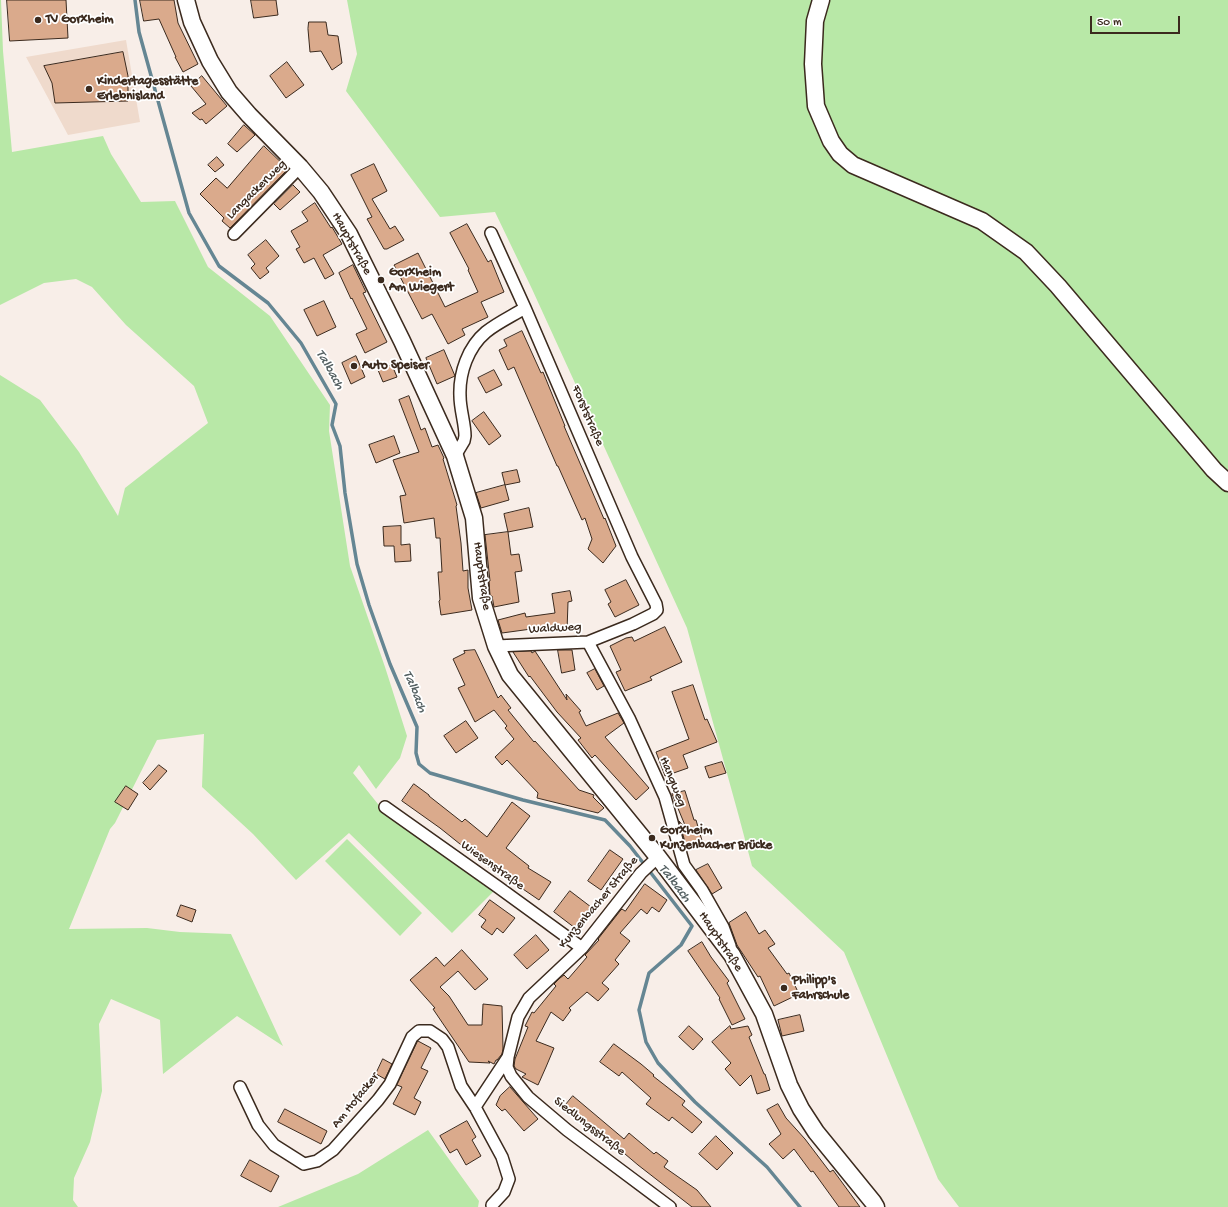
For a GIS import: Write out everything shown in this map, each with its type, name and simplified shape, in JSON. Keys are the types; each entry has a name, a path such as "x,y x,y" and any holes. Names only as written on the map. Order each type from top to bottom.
{"main road":[{"name":"Hauptstraße","path":"186,0 192,22 210,61 229,92 249,115 300,167 321,192 349,234 402,341 456,456 474,518 481,598 496,646 510,674 655,860 732,955 764,1014 789,1085 801,1109 816,1132 876,1207"},
{"path":"821,0 815,20 813,64 816,106 831,140 840,154 853,165 982,221 1026,252 1058,286 1214,470 1228,483"}],"street":[{"name":"Langackerweg","path":"234,234 300,167"},
{"name":"Forststraße","path":"491,233 525,308 632,557 656,604 657,610"},
{"path":"456,456 465,436 460,406 460,387 464,366 472,348 486,331 525,308"},
{"name":"Waldweg","path":"496,646 588,642 633,624 653,614 657,610"},
{"name":"Hangweg","path":"588,642 629,718 665,797 684,865 702,890 723,927 732,955"},
{"name":"Wiesenstraße","path":"385,807 582,948"},
{"name":"Kunzenbacher Straße","path":"474,1108 508,1057 518,1017 529,998 582,948 641,872 655,860"},
{"name":"Am Hofacker","path":"240,1087 258,1125 274,1145 304,1164 317,1161 333,1150 378,1100 390,1084 412,1037 419,1031 430,1031 442,1039 448,1047 461,1086 502,1157 510,1179 504,1192 492,1205"},
{"name":"Siedlungsstraße","path":"508,1057 507,1067 511,1076 528,1096 567,1130 670,1207"}],"shaded area":[{"name":"Kindertagesstätte Erlebnisland","path":"126,40 140,122 68,135 26,57"}],"green space":[{"path":"0,0 12,152 103,136 111,154 141,202 175,201 208,267 270,316 330,405 329,431 350,566 407,736 400,758 376,789 359,765 353,773 386,814 494,891 452,933 349,833 296,880 253,834 202,787 204,734 157,740 115,823 110,829 69,929 147,928 180,932 231,934 283,1046 237,1016 163,1074 160,1020 111,999 99,1024 102,1091 90,1142 74,1178 73,1200 78,1207 0,1207 0,375 40,400 79,452 118,516 125,488 208,423 194,386 126,325 92,287 76,279 44,283 0,305"},
{"path":"347,0 1228,0 1228,1207 959,1207 938,1179 844,952 752,866 687,628 532,289 495,212 440,217 346,91 357,54"},
{"path":"347,839 422,913 400,936 325,861"},
{"path":"428,1130 479,1201 478,1207 278,1207 358,1174"}],"building":[{"name":"TV Gorxheim","path":"7,0 66,0 68,38 10,41"},
{"path":"140,0 174,0 178,23 198,64 183,72 159,19 144,21"},
{"path":"251,0 276,0 278,15 254,18"},
{"path":"309,22 326,22 328,35 338,36 342,63 332,70 321,51 310,52 308,29"},
{"path":"123,52 128,76 128,101 55,103 52,83 44,66"},
{"path":"287,62 304,85 286,98 270,76"},
{"path":"202,76 227,106 206,124 202,119 200,120 192,113 206,104 191,86"},
{"path":"244,125 255,135 237,152 228,144"},
{"path":"264,146 288,169 230,228 222,221 224,218 200,194 216,178 227,188"},
{"path":"217,157 224,165 215,172 208,165"},
{"path":"374,164 387,191 372,199 390,229 395,226 404,240 387,249 384,249 367,219 372,217 351,175"},
{"path":"293,185 300,192 280,210 274,204"},
{"path":"315,203 342,244 323,255 334,274 325,279 314,258 304,263 296,249 300,247 291,231 308,221 302,212"},
{"path":"467,224 488,262 491,260 504,292 481,302 488,317 462,329 465,335 448,344 432,314 422,319 394,265 418,253 445,307 478,292 468,270 469,269 450,233"},
{"path":"266,240 279,256 266,268 269,272 260,279 251,268 255,264 248,255"},
{"path":"353,265 366,292 363,293 387,342 365,353 356,334 367,329 339,273"},
{"path":"324,301 336,327 317,336 304,310"},
{"path":"522,331 541,373 543,372 564,426 616,546 603,563 588,549 592,539 585,518 582,520 514,367 508,370 499,350 507,346 504,340"},
{"path":"444,350 455,376 437,384 426,358"},
{"path":"356,356 365,377 351,384 342,363"},
{"path":"392,365 397,377 383,382 378,370"},
{"path":"494,370 502,385 486,393 478,378"},
{"path":"409,396 421,430 425,428 432,447 438,445 444,458 443,459 457,505 463,571 468,570 468,588 472,610 441,615 438,572 442,572 440,538 436,538 434,518 404,523 400,496 406,495 393,460 419,452 399,400"},
{"path":"484,412 501,436 489,445 472,421"},
{"path":"394,436 400,453 376,463 369,445"},
{"path":"517,470 520,482 505,485 502,473"},
{"path":"505,485 509,500 481,508 476,493"},
{"path":"529,508 533,527 508,532 504,514"},
{"path":"401,526 401,545 410,544 411,561 395,562 394,546 384,546 383,527"},
{"path":"508,532 511,555 519,554 522,571 515,572 519,602 494,607 492,596 490,596 490,581 485,535"},
{"path":"626,580 639,605 615,617 608,604 611,602 605,590"},
{"path":"570,591 572,601 568,602 567,631 546,631 546,627 502,633 498,620 525,613 526,617 555,613 552,594"},
{"path":"665,627 682,662 650,677 652,680 625,691 616,672 621,670 610,646 626,638 632,637 634,641"},
{"path":"475,650 498,698 501,695 511,708 508,710 534,742 535,741 579,790 594,795 593,797 604,808 598,813 537,798 538,793 507,760 502,765 495,757 514,739 505,728 507,726 494,710 475,722 458,688 465,685 453,659 465,653 464,651"},
{"path":"558,650 572,650 575,670 562,673"},
{"path":"531,651 532,653 535,651 567,700 566,694 581,711 579,712 586,726 618,713 624,723 605,737 649,788 636,800 595,755 592,758 578,740 581,738 557,712 530,676 529,677 513,652"},
{"path":"595,669 604,686 597,690 587,673"},
{"path":"693,685 705,720 707,719 717,742 683,755 688,768 665,776 656,752 689,739 672,692"},
{"path":"466,721 478,738 456,753 444,736"},
{"path":"722,762 726,773 709,778 705,767"},
{"path":"159,765 167,771 150,790 143,783"},
{"path":"414,784 462,822 465,819 487,837 512,802 530,816 506,848 529,866 528,868 551,882 539,900 492,865 490,868 440,828 402,801"},
{"path":"126,786 138,794 128,810 115,802"},
{"path":"685,791 703,844 687,849 679,821 687,830 672,794"},
{"path":"610,850 623,859 601,890 588,881"},
{"path":"708,864 722,888 712,894 696,870"},
{"path":"645,884 667,900 659,912 652,907 647,914 641,909 620,933 630,941 615,960 619,964 602,983 609,989 598,1001 587,992 569,1008 571,1010 563,1021 551,1012 536,1041 554,1048 538,1085 522,1077 526,1074 516,1069 514,1066 515,1059 528,1027 525,1026 532,1012 534,1013 556,986 554,984 560,978 564,975 568,979 587,957 585,955 599,940 598,939 620,911 622,909 625,911"},
{"path":"570,891 591,907 575,928 554,912"},
{"path":"490,900 515,918 503,933 497,928 492,935 481,927 486,920 479,915"},
{"path":"181,905 196,910 192,922 177,916"},
{"path":"746,912 759,934 765,930 775,944 768,948 787,974 789,973 799,994 774,1006 760,976 758,977 737,945 729,923"},
{"path":"536,935 549,950 527,969 514,955"},
{"path":"702,942 729,981 727,983 745,1019 732,1025 719,999 720,998 688,951"},
{"path":"462,950 488,979 475,990 458,971 440,987 449,996 468,1025 482,1025 483,1004 502,1006 503,1049 502,1054 494,1064 488,1061 490,1063 469,1062 433,1009 435,1008 410,980 436,957 444,966"},
{"path":"800,1015 804,1031 782,1036 778,1020"},
{"path":"689,1026 703,1039 693,1050 679,1037"},
{"path":"730,1026 731,1029 748,1026 752,1035 749,1037 765,1074 770,1090 757,1094 751,1075 740,1086 725,1069 731,1063 712,1042"},
{"path":"418,1041 431,1048 421,1068 428,1071 414,1098 421,1102 415,1115 393,1104 402,1087 397,1085"},
{"path":"614,1044 641,1064 654,1075 653,1076 685,1101 682,1105 702,1122 692,1133 672,1117 669,1121 646,1104 651,1098 622,1072 619,1076 600,1062"},
{"path":"383,1059 392,1064 385,1079 376,1074"},
{"path":"510,1087 538,1119 524,1131 505,1109 502,1111 496,1105 500,1096"},
{"path":"573,1096 624,1139 629,1133 654,1154 656,1152 668,1161 664,1167 697,1190 711,1207 692,1207 605,1137 604,1138 579,1117 578,1118 564,1107"},
{"path":"778,1104 786,1118 805,1139 830,1172 833,1170 860,1207 839,1207 813,1171 811,1172 794,1149 783,1159 769,1144 781,1134 767,1110"},
{"path":"285,1109 327,1131 321,1144 278,1122"},
{"path":"467,1121 476,1137 472,1140 481,1156 466,1165 457,1149 450,1153 440,1136"},
{"path":"716,1136 733,1153 717,1170 699,1154"},
{"path":"250,1160 279,1176 271,1192 241,1176"}],"waterway":[{"name":"Talbach","path":"135,0 139,32 189,213 219,266 268,303 301,343 336,404 332,425 340,446 345,493 357,564 369,605 390,664 417,727 416,753 419,764 430,773 523,800 605,820 630,846 692,926 681,945 649,973 639,1010 646,1042 658,1063 695,1102 767,1167 800,1207"}],"place":[{"name":"TV Gorxheim","path":"38,20"},
{"name":"Kindertagesstätte Erlebnisland","path":"89,89"},
{"name":"Gorxheim Am Wiegert","path":"381,280"},
{"name":"Auto Speiser","path":"354,366"},
{"name":"Gorxheim Kunzenbacher Brücke","path":"652,838"},
{"name":"Philipp's Fahrschule","path":"784,988"}]}
